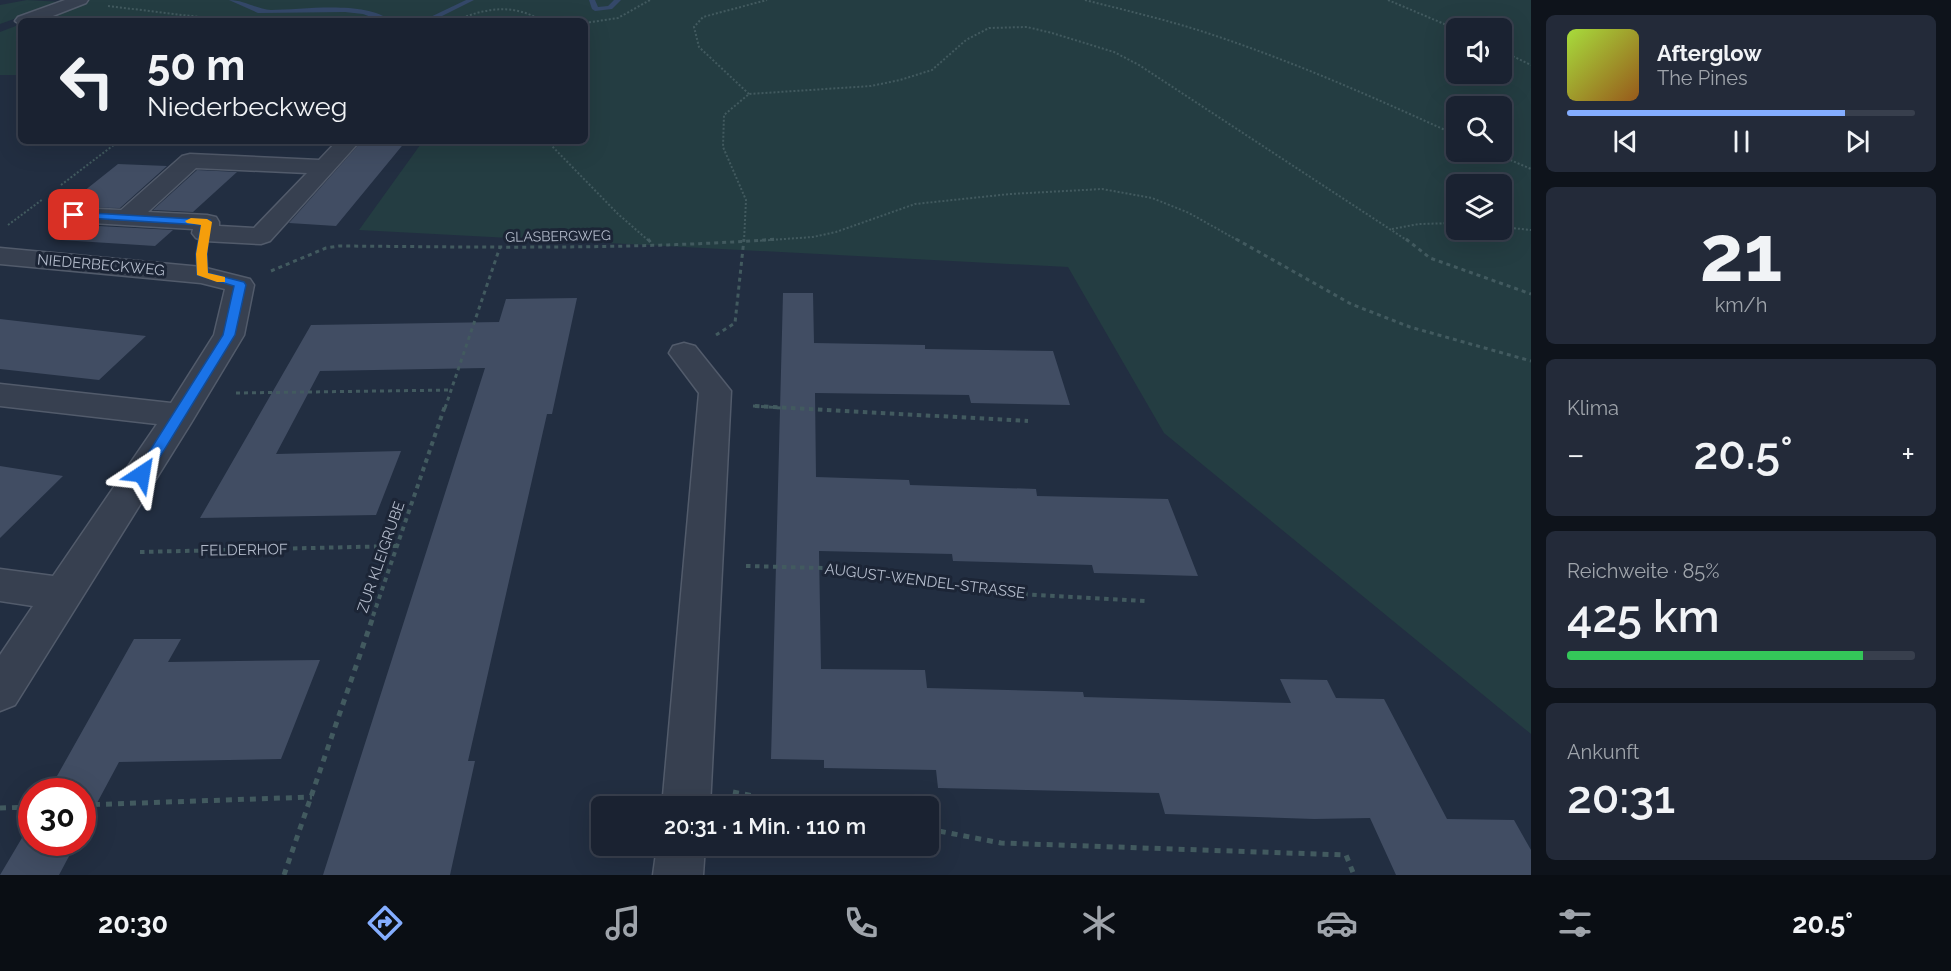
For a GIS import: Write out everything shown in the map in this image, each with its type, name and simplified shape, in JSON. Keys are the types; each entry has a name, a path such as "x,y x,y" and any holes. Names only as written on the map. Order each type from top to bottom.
{"street":[{"path":"32,18 80,0"},
{"path":"205,233 261,236 346,144"},
{"path":"128,217 190,161 325,167"},
{"path":"74,215 207,222 201,254 202,275"},
{"name":"NIEDERBECKWEG","path":"0,256 202,275 240,285"},
{"path":"0,691 187,405 229,335 240,285"},
{"path":"684,353 715,391 687,795"},
{"path":"0,394 187,405"},
{"path":"0,585 64,594"},
{"path":"678,875 680,856"}],"path":[{"path":"588,23 618,18 650,0"},
{"path":"749,94 704,52 694,35 694,27 703,17 767,0"},
{"path":"1085,0 1157,18 1229,40 1344,85 1446,131"},
{"path":"1388,0 1446,25"},
{"path":"136,9 208,18"},
{"path":"464,18 500,9 519,10 534,14 539,18"},
{"path":"684,353 735,323 742,241 746,226 746,200 723,147 724,115 749,94 852,88 900,80 932,70 966,40 989,28 1011,26 1035,29 1104,48 1139,65 1392,229 1430,258 1531,294"},
{"path":"1512,56 1531,65"},
{"path":"550,144 618,214 638,229 651,244"},
{"path":"1512,161 1531,169"},
{"name":"GLASBERGWEG","path":"240,285 326,248 339,246 500,247 651,244 813,237 845,229 915,204 948,199 1102,189 1152,198 1189,213 1351,304 1410,327 1531,361"},
{"path":"1392,229 1419,224 1446,223"},
{"path":"1512,228 1531,230"},
{"name":"ZUR KLEIGRUBE","path":"284,875 500,247"},
{"path":"187,405 451,390"},
{"path":"714,404 1028,421"},
{"name":"FELDERHOF","path":"91,553 397,546"},
{"name":"AUGUST-WENDEL-STRASSE","path":"703,564 823,568 1003,593 1146,601"},
{"path":"96,804 312,796"},
{"path":"0,808 18,807"},
{"path":"939,831 1001,843 1346,855 1354,875"}],"green space":[{"path":"27,0 62,2 0,24 0,5"},
{"path":"87,0 1531,0 1531,734 1164,433 1068,267 359,230 421,144 588,144 588,18 38,18"},
{"path":"18,25 18,75 0,75 0,32"}],"building":[{"path":"359,144 404,144 336,226 289,223"},
{"path":"118,164 167,166 120,208 64,207"},
{"path":"197,170 237,172 193,212 153,210"},
{"path":"80,225 173,230 155,246 61,240"},
{"path":"783,293 813,293 814,343 925,345 925,349 1053,351 1070,405 971,403 969,395 815,393 816,477 909,480 910,485 1036,489 1037,496 1168,499 1198,576 1094,573 1092,565 953,561 952,554 819,551 821,669 925,670 927,688 1083,692 1084,697 1291,703 1280,679 1327,680 1336,698 1384,699 1447,819 1514,820 1531,850 1531,875 1396,875 1370,818 1314,819 1165,814 1159,793 938,788 936,770 824,768 824,760 771,759"},
{"path":"577,298 552,414 547,414 468,761 475,761 450,875 323,875 485,368 320,371 276,454 401,451 376,515 200,518 311,325 499,322 506,299"},
{"path":"0,319 146,336 99,380 0,369"},
{"path":"0,466 63,476 0,538"},
{"path":"134,639 181,639 168,662 320,660 281,759 119,762 96,805 96,778 56,778"},
{"path":"18,845 18,856 69,856 59,875 0,875"}],"waterway":[{"path":"232,0 258,11 345,10 377,15 382,18"},
{"path":"432,18 471,0"},
{"path":"592,0 595,9 610,8 618,0"}],"slow traffic":[{"path":"191,221 207,222 201,254 202,275 221,280"}],"route":[{"path":"74,215 207,222 201,254 202,275 240,285 229,335 142,474"}]}
